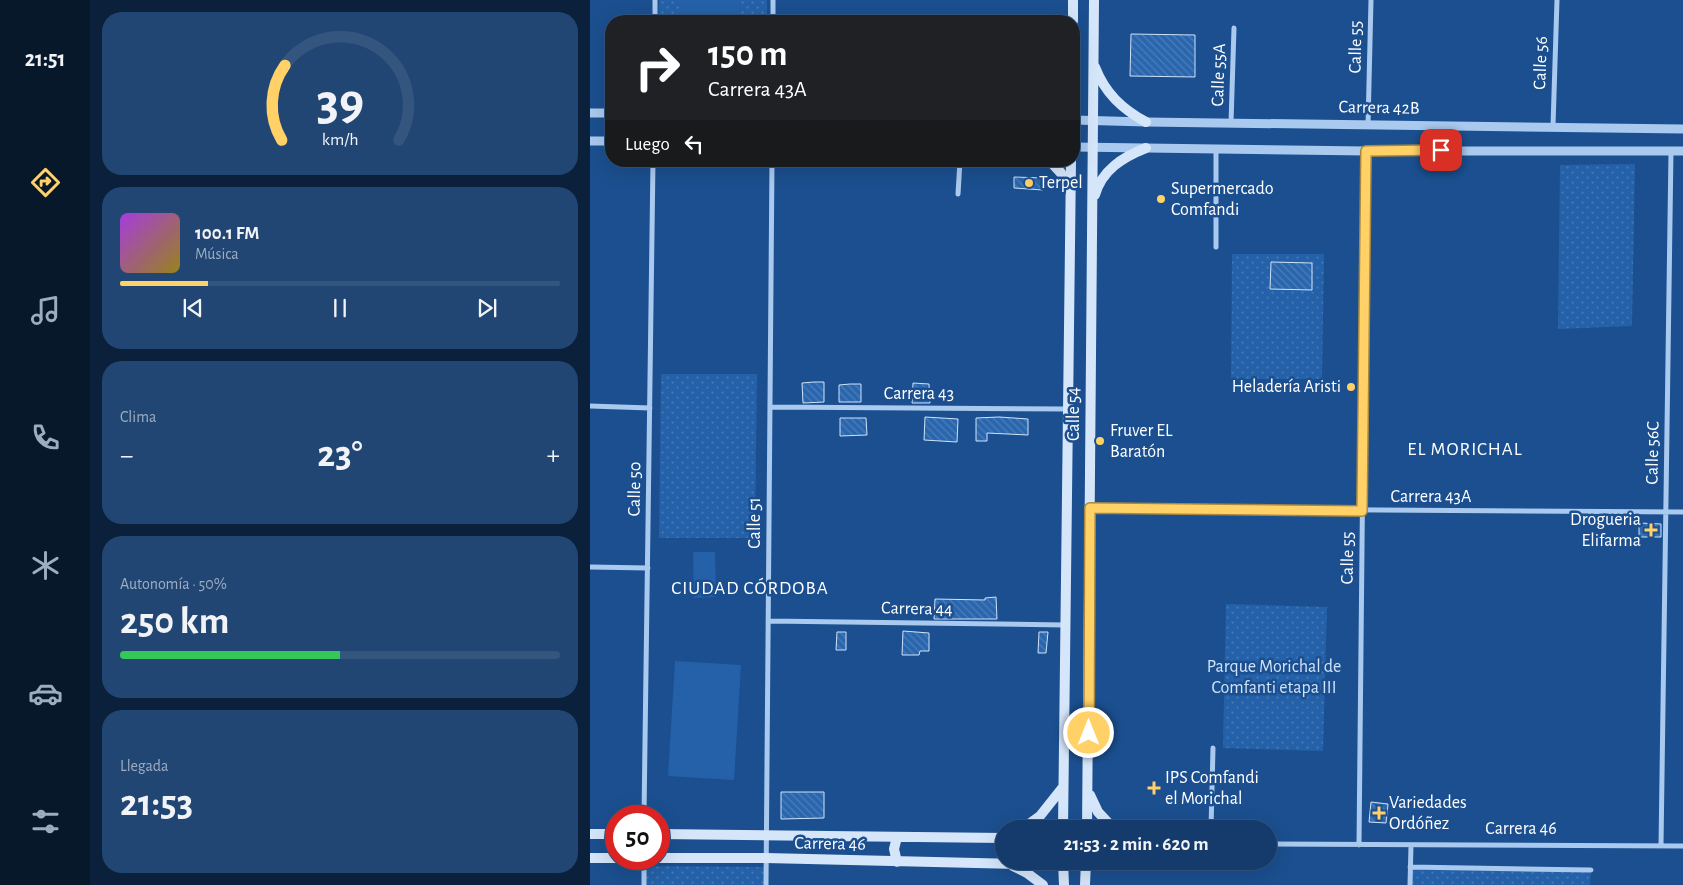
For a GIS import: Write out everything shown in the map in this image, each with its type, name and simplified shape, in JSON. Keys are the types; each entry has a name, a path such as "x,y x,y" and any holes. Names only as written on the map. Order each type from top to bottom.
{"main road":[{"path":"1073,0 1073,15"},
{"name":"Calle 54","path":"1087,820 1094,0"},
{"path":"1094,63 1099,76 1114,99 1123,108 1146,122"},
{"path":"1092,218 1092,205 1096,192 1110,169 1121,160 1146,148"},
{"path":"1055,167 1064,179 1070,199"},
{"name":"Calle 54","path":"1063,820 1071,167"},
{"path":"1034,820 1040,816 1063,787"},
{"path":"1088,792 1098,812 1106,820"},
{"path":"590,834 605,834"},
{"name":"Carrera 46","path":"670,834 995,838"},
{"path":"897,837 894,849 897,862"},
{"name":"Carrera 46","path":"590,858 605,858"},
{"name":"Carrera 46","path":"670,859 766,858 995,864"},
{"path":"1020,870 1043,885"},
{"path":"1064,885 1065,870"},
{"path":"1085,885 1086,870"}],"street":[{"path":"655,0 655,15"},
{"path":"773,0 773,15"},
{"name":"Calle 55","path":"1368,125 1371,0"},
{"name":"Calle 56","path":"1553,126 1557,0"},
{"name":"Calle 55A","path":"1231,123 1234,28"},
{"path":"590,113 605,113"},
{"name":"Carrera 42B","path":"1080,120 1683,128"},
{"path":"590,141 605,142"},
{"path":"1080,147 1366,151 1683,150"},
{"path":"1216,149 1216,247"},
{"name":"Calle 56C","path":"1661,846 1671,150"},
{"name":"Calle 55","path":"1359,845 1366,151"},
{"name":"Calle 50","path":"644,805 653,167"},
{"name":"Calle 51","path":"766,885 772,167"},
{"path":"958,194 960,167"},
{"path":"590,406 650,408"},
{"name":"Carrera 43","path":"770,407 1067,409"},
{"name":"Carrera 43A","path":"1090,508 1683,512"},
{"path":"590,567 648,568"},
{"name":"Carrera 44","path":"768,622 1066,625"},
{"path":"1212,820 1213,748"},
{"name":"Carrera 46","path":"1277,844 1683,846"},
{"path":"1410,845 1410,885"},
{"path":"1410,867 1591,870"},
{"path":"644,870 644,885"}],"green space":[{"path":"659,0 767,0 767,15 658,15"},
{"path":"681,0 740,0 740,15 680,15"},
{"path":"1635,164 1632,326 1558,329 1560,165"},
{"path":"1232,254 1324,254 1322,379 1231,379"},
{"path":"661,374 757,374 755,538 659,538"},
{"path":"693,552 715,552 716,597 694,598"},
{"name":"Parque Morichal de Comfanti etapa III","path":"1226,604 1327,607 1323,751 1223,748"},
{"path":"675,661 741,665 734,780 668,776"},
{"path":"670,866 766,867 766,885 644,885 644,870 670,870"},
{"path":"1410,867 1591,870 1590,885 1410,885"}],"building":[{"path":"1131,34 1195,35 1195,77 1130,76"},
{"name":"Terpel","path":"1014,177 1044,178 1043,190 1014,188"},
{"path":"1271,262 1312,263 1312,290 1270,289"},
{"path":"824,382 824,402 803,403 802,383"},
{"path":"913,383 929,384 930,403 912,403"},
{"path":"861,384 861,402 839,402 839,385"},
{"path":"925,417 958,419 957,442 924,440"},
{"path":"840,418 866,418 867,435 840,436"},
{"path":"976,418 1028,419 1028,435 987,433 987,441 976,441"},
{"name":"Drogueria Elifarma","path":"1639,523 1661,524 1661,537 1639,537"},
{"path":"996,597 997,619 934,619 935,599 985,600 985,598"},
{"path":"903,631 929,633 929,651 920,651 919,655 902,655"},
{"path":"837,632 846,632 846,650 836,650"},
{"path":"1039,632 1048,632 1046,653 1038,653"},
{"path":"781,792 824,792 824,818 781,819"},
{"name":"Variedades Ordóñez","path":"1371,802 1388,804 1386,823 1369,822"}],"place":[{"name":"Terpel","path":"1029,183"},
{"name":"Supermercado Comfandi","path":"1161,199"},
{"name":"Heladería Aristi","path":"1351,387"},
{"name":"Fruver EL Baratón","path":"1100,441"},
{"name":"Drogueria Elifarma","path":"1651,530"},
{"name":"IPS Comfandi el Morichal","path":"1154,788"},
{"name":"Variedades Ordóñez","path":"1379,813"}],"district":[{"name":"EL MORICHAL","path":"1465,449"},
{"name":"CIUDAD CÓRDOBA","path":"750,588"}],"route":[{"path":"1089,733 1090,508 1362,511 1366,151 1441,150"}]}
